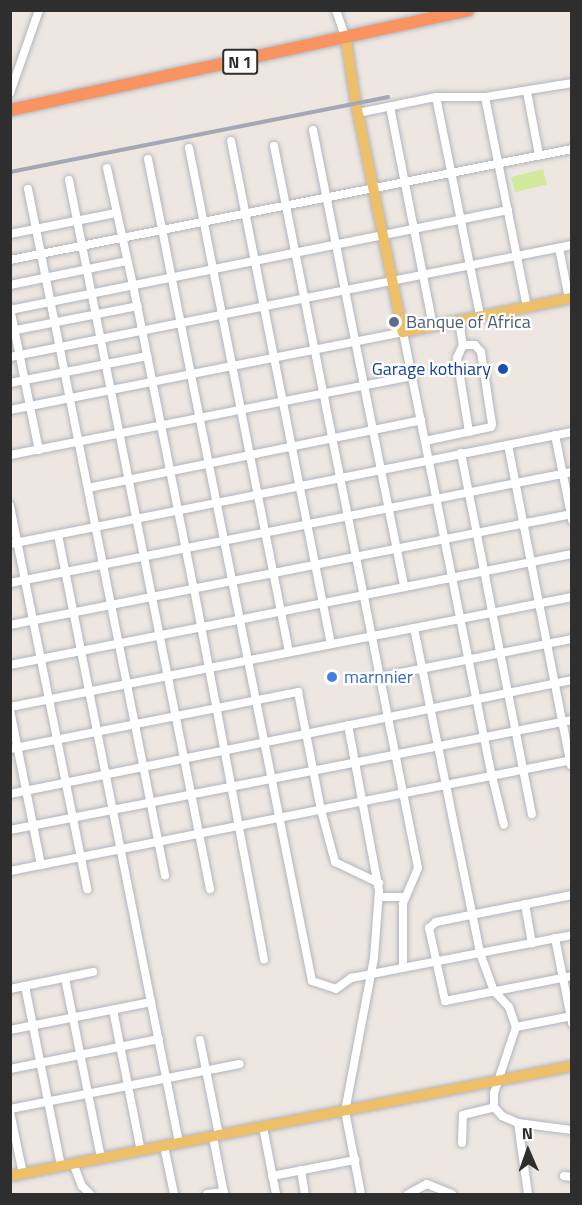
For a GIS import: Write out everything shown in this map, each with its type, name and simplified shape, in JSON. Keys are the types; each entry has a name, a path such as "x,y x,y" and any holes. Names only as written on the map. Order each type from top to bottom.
{"highway":[{"name":"N 1","path":"10,110 346,39 468,10"}],"main road":[{"path":"346,39 358,113 403,332 570,298"},
{"path":"10,1176 572,1066"}],"street":[{"path":"10,93 39,10"},
{"path":"336,10 346,39"},
{"path":"358,113 436,98 485,97 572,83"},
{"path":"527,92 540,155"},
{"path":"485,97 527,307"},
{"path":"436,98 480,316"},
{"path":"390,107 433,326"},
{"path":"313,130 404,587"},
{"path":"231,141 331,644"},
{"path":"274,146 418,868 404,897 403,967"},
{"path":"189,148 290,652"},
{"path":"10,260 572,149"},
{"path":"148,159 312,981 336,989 348,979 572,935"},
{"path":"107,168 138,306 202,627 241,826 264,959"},
{"path":"69,180 210,889"},
{"path":"28,189 165,874"},
{"path":"39,450 13,330 11,309 508,210"},
{"path":"10,234 116,213"},
{"path":"10,357 572,245"},
{"path":"559,248 570,298"},
{"path":"10,285 128,261"},
{"path":"13,330 138,306"},
{"path":"459,321 463,345 457,358 469,432"},
{"path":"10,410 403,332 484,737 504,825"},
{"path":"425,441 491,427 493,420 481,352 475,345 463,345"},
{"path":"10,383 147,356"},
{"path":"10,455 412,376"},
{"path":"88,488 421,420"},
{"path":"14,543 572,432"},
{"path":"10,625 476,532 571,516 567,473 555,435"},
{"path":"10,871 571,762 567,721 555,684 508,445"},
{"path":"460,453 532,814"},
{"path":"10,583 567,473"},
{"path":"10,506 14,543 25,580 87,889"},
{"path":"58,535 179,1143"},
{"path":"10,665 572,554"},
{"path":"41,865 26,790 14,748 10,709 209,667 572,597"},
{"path":"414,628 480,953 494,991 509,1007 516,1027 494,1094 494,1107 502,1116 518,1123 570,1127"},
{"path":"380,677 572,639"},
{"path":"10,794 572,680"},
{"path":"14,748 298,692 321,810 335,862 379,883"},
{"path":"10,830 567,721"},
{"path":"348,725 379,883 371,976 345,1111 361,1194"},
{"path":"567,977 445,1001 429,928 431,924 471,914 572,895"},
{"path":"379,897 404,897"},
{"path":"525,904 532,943"},
{"path":"516,1027 571,1019 567,977 555,938"},
{"path":"10,989 93,972"},
{"path":"65,978 101,1158"},
{"path":"25,986 61,1166"},
{"path":"10,1030 151,1002"},
{"path":"113,1010 141,1150"},
{"path":"10,1069 159,1039"},
{"path":"200,1040 207,1072 224,1193 207,1194"},
{"path":"24,1173 10,1111 48,1101 167,1080 240,1064"},
{"path":"462,1143 463,1115 494,1107"},
{"path":"518,1123 528,1194"},
{"path":"263,1127 276,1194"},
{"path":"164,1146 174,1194"},
{"path":"272,1176 354,1160"},
{"path":"73,1163 82,1186 90,1194"},
{"path":"301,1170 306,1194"},
{"path":"408,1194 427,1184 452,1194"}],"green space":[{"path":"543,169 547,185 515,193 511,177"}],"railway":[{"path":"10,172 390,97"}],"place":[{"name":"Banque of Africa","path":"394,322"},
{"name":"Garage kothiary","path":"503,369"},
{"name":"marnnier","path":"332,677"}]}
